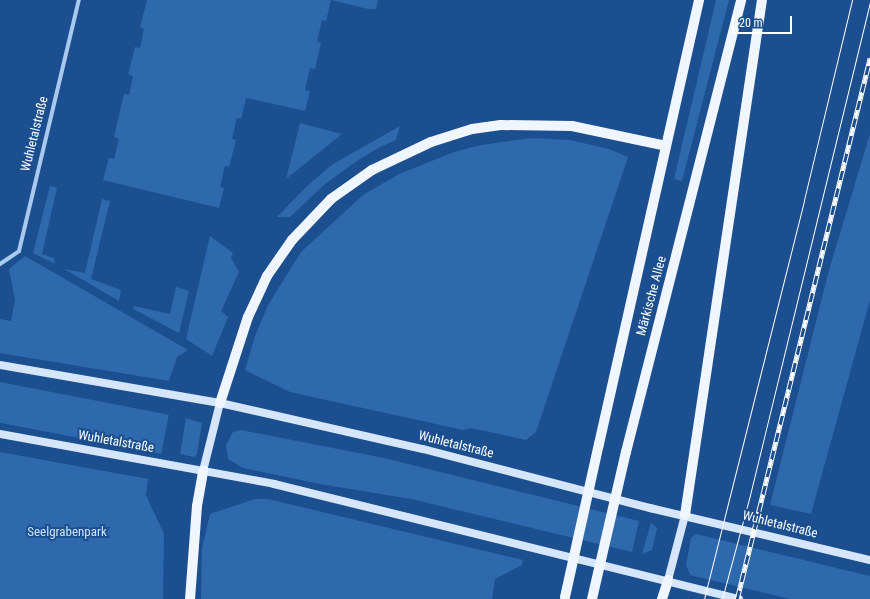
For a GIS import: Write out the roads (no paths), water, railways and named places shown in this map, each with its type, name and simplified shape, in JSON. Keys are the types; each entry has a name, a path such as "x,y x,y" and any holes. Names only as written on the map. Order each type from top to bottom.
{"main road":[{"name":"Märkische Allee","path":"565,598 699,0"},
{"name":"Märkische Allee","path":"592,599 626,452 741,0"},
{"path":"662,599 685,515 762,0"},
{"path":"190,599 197,513 203,471 220,403 248,317 267,276 292,240 332,199 372,170 431,142 472,129 501,125 572,126 666,146"},
{"name":"Wuhletalstraße","path":"0,365 220,403 423,449 870,560"},
{"name":"Wuhletalstraße","path":"0,434 274,484 668,580 739,599"}],"street":[{"name":"Wuhletalstraße","path":"0,264 19,251 79,0"}],"tram line":[{"path":"704,599 804,200 852,0"},
{"path":"722,599 750,495 870,2"}],"railway":[{"path":"737,599 870,58"}],"park label":[{"name":"Seelgrabenpark","path":"67,532"}]}
